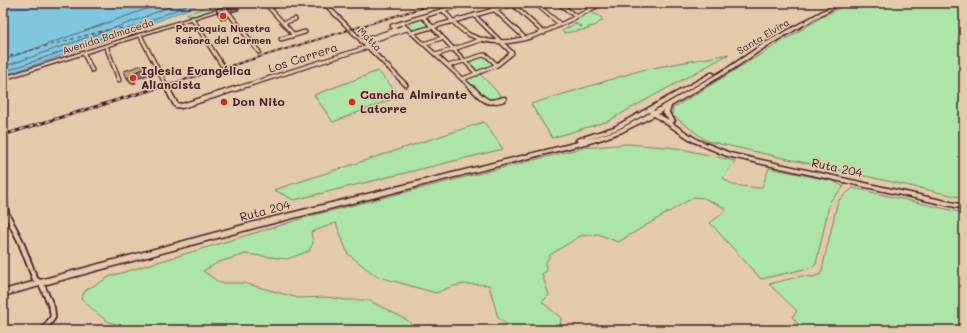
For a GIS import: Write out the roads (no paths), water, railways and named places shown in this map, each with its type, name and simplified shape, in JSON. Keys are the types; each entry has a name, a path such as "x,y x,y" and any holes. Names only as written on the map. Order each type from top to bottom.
{"main road":[{"name":"Avenida Balmaceda","path":"3,79 241,3"},
{"name":"Santa Elvira","path":"653,111 728,66 738,62 840,3"},
{"name":"Santa Elvira","path":"653,111 668,106 731,68 738,62"},
{"path":"668,106 666,113 672,121"},
{"name":"Ruta 204","path":"653,111 696,141 723,153 742,159 964,207"},
{"name":"Ruta 204","path":"533,154 556,150 620,131 644,119 653,111"},
{"name":"Ruta 204","path":"653,111 672,121 706,145"},
{"name":"Ruta 204","path":"3,293 258,224 533,154 616,128 653,111"},
{"path":"644,119 662,118"}],"street":[{"path":"265,3 294,35"},
{"name":"Matta","path":"324,3 406,85"},
{"path":"396,29 392,26 466,3"},
{"path":"487,3 525,38"},
{"path":"411,33 518,3"},
{"path":"535,3 561,25"},
{"path":"559,3 575,16"},
{"path":"582,3 591,9"},
{"path":"444,10 461,29 470,35 502,42 544,33 599,5 598,3"},
{"path":"269,8 280,4"},
{"path":"512,4 544,33"},
{"path":"225,8 259,52"},
{"path":"463,79 496,65 512,53 474,15"},
{"path":"423,16 477,74"},
{"path":"192,18 222,65"},
{"path":"283,23 295,20"},
{"path":"401,23 487,102 492,103 504,99"},
{"path":"362,42 406,28"},
{"path":"362,42 396,29 406,28"},
{"path":"281,39 305,32"},
{"name":"Los Carrera","path":"140,35 176,105 182,106 368,47"},
{"path":"423,44 442,38"},
{"path":"436,55 484,39"},
{"path":"106,46 119,80"},
{"path":"84,54 92,70"},
{"path":"448,66 486,55 496,65"},
{"path":"3,193 6,213 11,225 20,240 35,279 41,283 53,312 50,323 44,330"}],"water":[{"path":"3,3 203,3 140,28 3,76"}],"railway":[{"path":"154,89 438,3"},
{"path":"3,135 157,88"}],"place":[{"name":"Parroquia Nuestra Señora del Carmen","path":"223,16"},
{"name":"Iglesia Evangélica Aliancista","path":"133,78"},
{"name":"Don Nito","path":"224,102"},
{"name":"Cancha Almirante Latorre","path":"352,102"}]}
